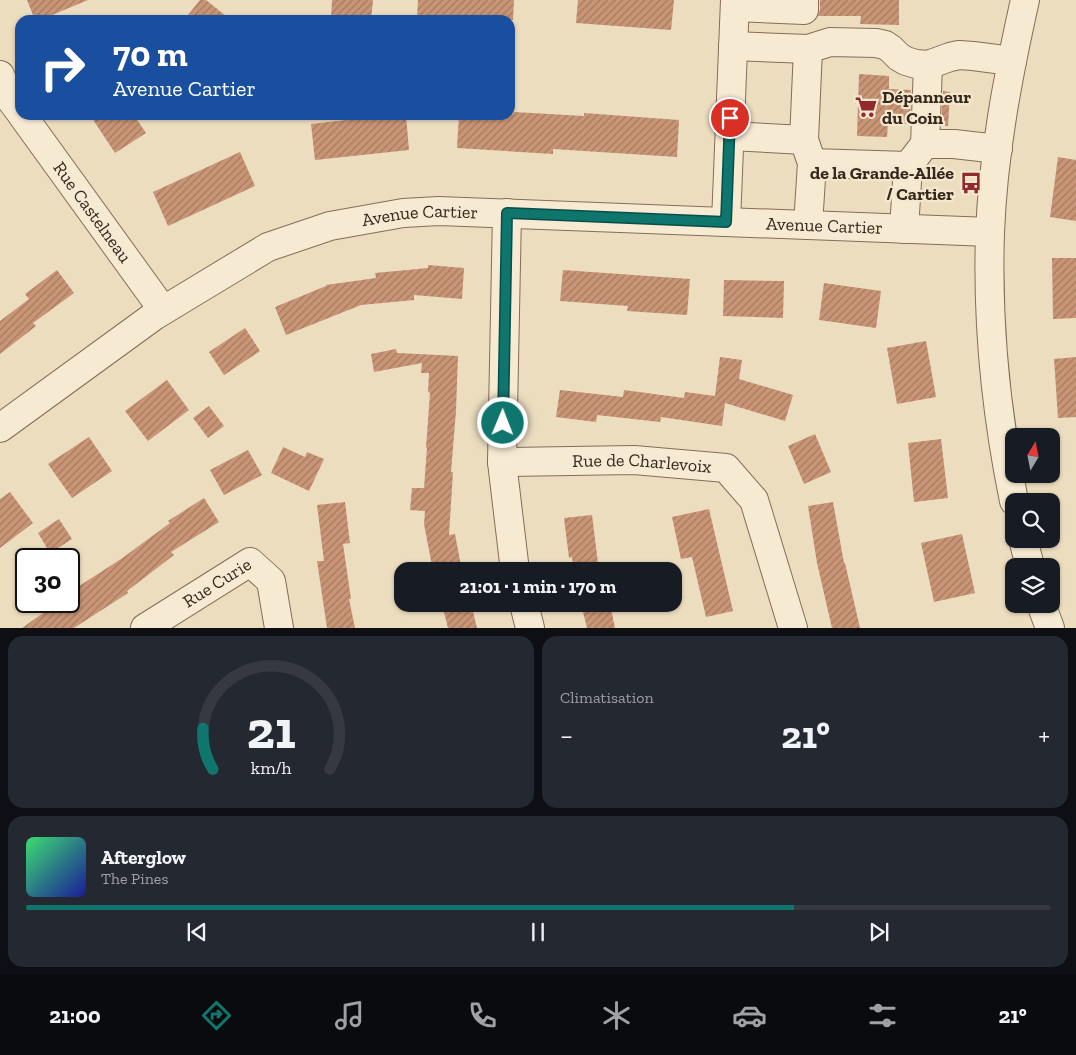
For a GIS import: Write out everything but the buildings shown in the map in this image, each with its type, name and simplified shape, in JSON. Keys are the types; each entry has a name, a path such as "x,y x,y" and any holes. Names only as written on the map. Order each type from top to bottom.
{"street":[{"path":"726,222 735,3 804,10 804,0"},
{"path":"1012,493 1002,439 996,390 990,312 990,232 998,149 1012,61 1025,0"},
{"path":"733,46 808,49 830,42 876,43 885,45 906,61 916,64 928,64 959,56 1012,61"},
{"path":"808,49 808,225"},
{"path":"904,229 908,166 925,144 928,64"},
{"name":"Rue Castelneau","path":"0,75 13,109"},
{"name":"Rue Castelneau","path":"21,120 163,310"},
{"path":"730,136 808,152 908,166"},
{"path":"925,144 954,144 998,149"},
{"name":"Avenue Cartier","path":"0,428 163,310 268,247 330,226 403,213 439,211 990,232"},
{"path":"507,213 502,462 514,562"},
{"name":"Rue de Charlevoix","path":"502,462 634,460 726,468 754,500 793,628"},
{"name":"Rue Curie","path":"145,628 250,562 271,581 279,628"},
{"path":"526,612 530,628"},
{"path":"1044,613 1050,628"}],"place":[{"name":"Dépanneur du Coin","path":"866,107"},
{"name":"de la Grande-Allée / Cartier","path":"971,183"}],"route":[{"path":"503,423 507,213 726,222 730,118"}]}
